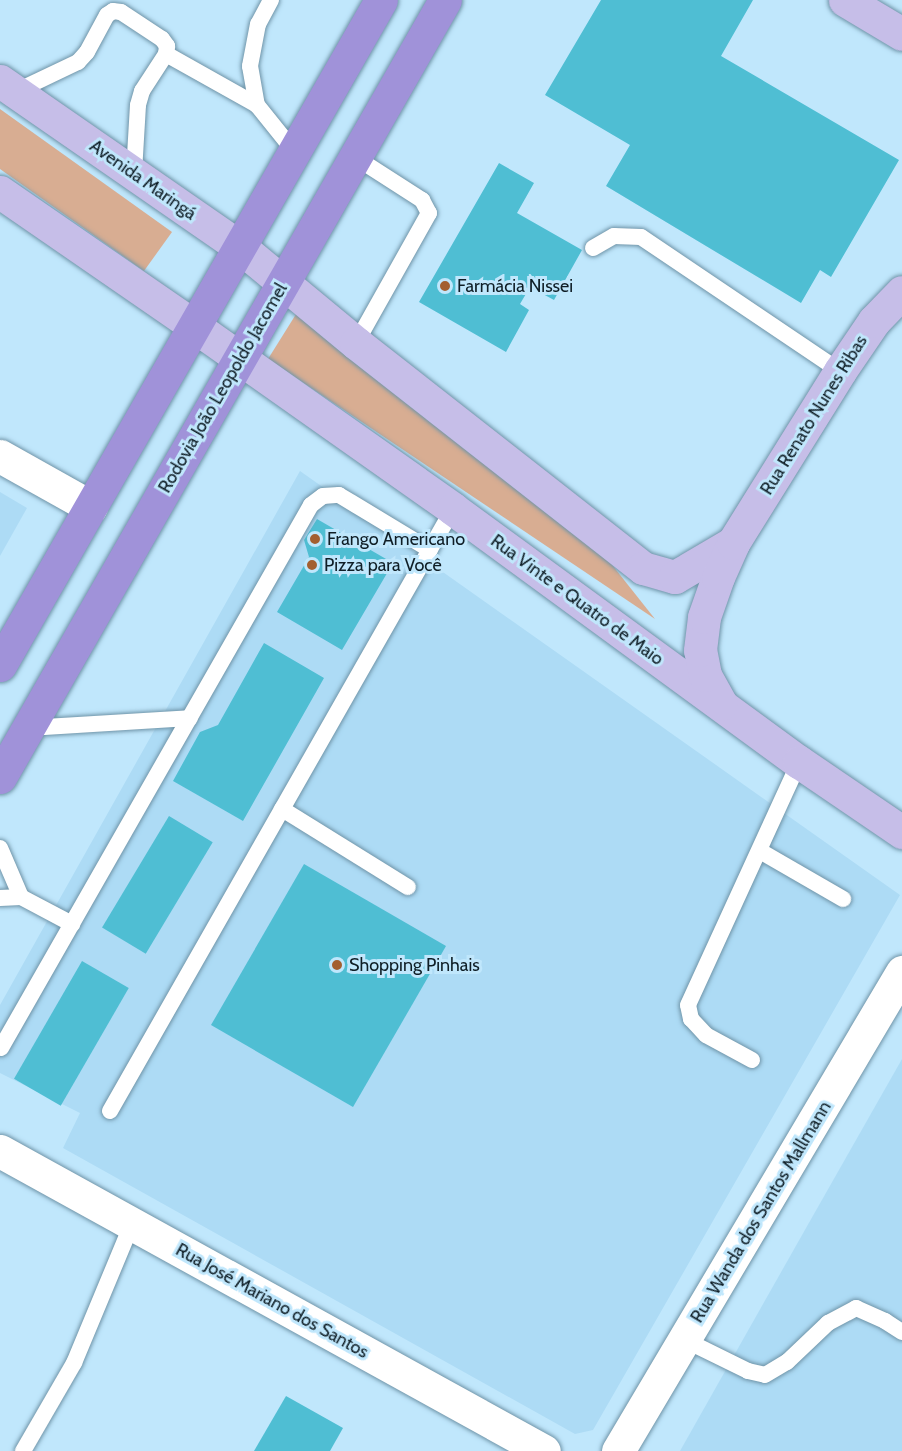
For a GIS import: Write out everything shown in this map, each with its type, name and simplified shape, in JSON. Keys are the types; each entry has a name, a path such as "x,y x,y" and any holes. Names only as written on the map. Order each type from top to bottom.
{"highway":[{"path":"0,665 381,0"},
{"name":"Rodovia João Leopoldo Jacomel","path":"0,777 445,0"}],"main road":[{"path":"845,0 902,34"},
{"name":"Avenida Maringá","path":"7,86 240,247 284,281"},
{"path":"0,192 194,326"},
{"path":"284,281 356,343 643,568 675,577 733,543"},
{"name":"Rua Renato Nunes Ribas","path":"724,708 705,675 700,650 704,617 733,543 840,371 874,321 902,292"},
{"name":"Rua Vinte e Quatro de Maio","path":"194,326 239,360 453,509 799,762 902,832"}],"street":[{"path":"0,456 91,507"},
{"name":"Rua Wanda dos Santos Mallmann","path":"618,1451 902,972"},
{"name":"Rua José Mariano dos Santos","path":"0,1151 543,1451"}],"lane":[{"path":"257,105 250,66 258,24 271,0"},
{"path":"7,86 78,62 87,52 107,15 113,11 121,12 162,39 167,46 166,54 142,91 138,105 134,174"},
{"path":"166,54 257,105 294,151"},
{"path":"355,158 422,200 429,213 356,343"},
{"path":"593,248 614,236 641,237 840,371"},
{"path":"1,1048 306,514 317,501 324,496 339,495 430,550"},
{"path":"110,1112 453,509"},
{"path":"28,728 190,718"},
{"path":"752,1060 706,1035 691,1019 688,1005 799,762"},
{"path":"282,809 408,887"},
{"path":"0,848 21,897"},
{"path":"760,850 843,899"},
{"path":"0,898 21,897 72,924"},
{"path":"23,1451 74,1363 132,1224"},
{"path":"685,1340 748,1371 765,1375 787,1362 828,1323 856,1308 885,1321 902,1332"}],"shaded area":[{"path":"0,109 172,232 144,271 0,169"},
{"path":"298,311 590,537 655,619 268,359"},
{"path":"300,471 900,895 593,1430 575,1434 63,1148 80,1113 0,1073 0,1005"},
{"path":"0,492 27,508 0,556"},
{"path":"902,1059 902,1451 680,1451 806,1228"}],"building":[{"path":"601,0 753,0 721,56 899,160 831,277 820,270 801,303 606,186 630,145 545,95"},
{"path":"499,163 534,183 517,213 582,250 554,300 530,287 520,304 529,310 506,352 419,302"},
{"path":"317,519 393,563 342,650 277,612 309,557 304,540"},
{"path":"264,643 324,678 243,821 173,781 200,732 218,725"},
{"path":"169,816 213,842 146,954 102,927"},
{"path":"304,864 446,946 353,1107 211,1025"},
{"path":"82,961 129,988 61,1106 14,1079"},
{"path":"286,1396 343,1428 330,1451 254,1451"}],"place":[{"name":"Farmácia Nissei","path":"445,286"},
{"name":"Frango Americano","path":"315,539"},
{"name":"Pizza para Você","path":"312,565"},
{"name":"Shopping Pinhais","path":"337,965"}]}
